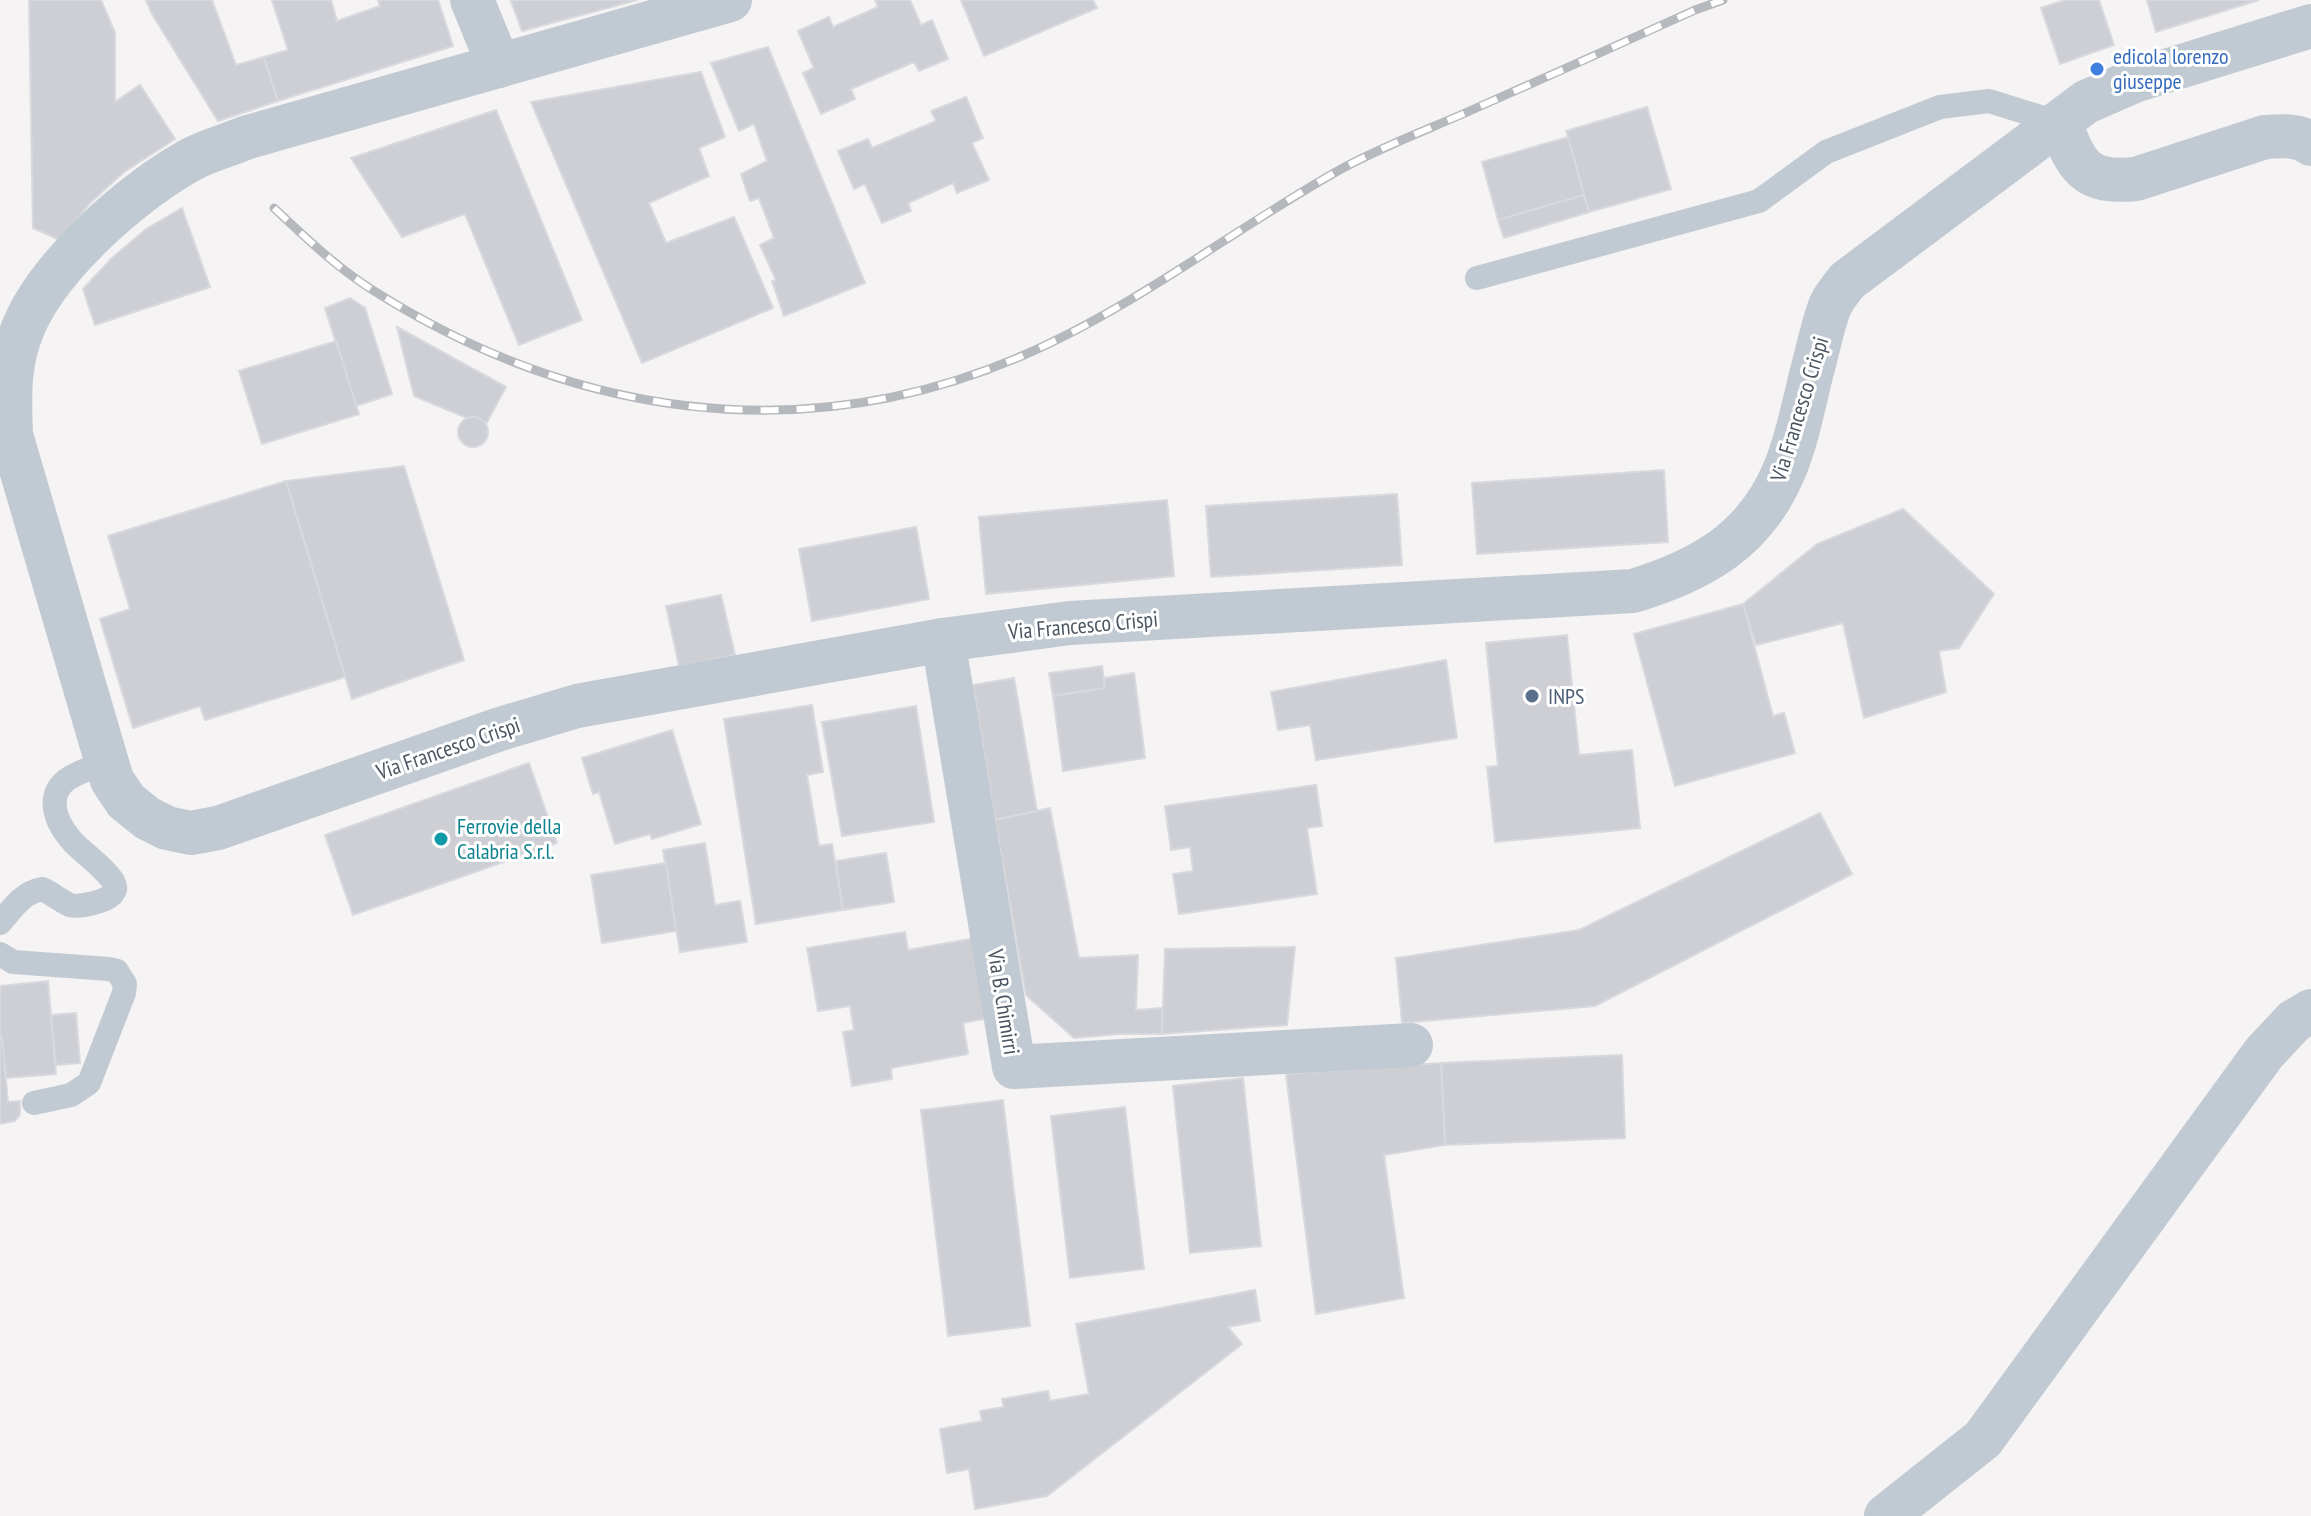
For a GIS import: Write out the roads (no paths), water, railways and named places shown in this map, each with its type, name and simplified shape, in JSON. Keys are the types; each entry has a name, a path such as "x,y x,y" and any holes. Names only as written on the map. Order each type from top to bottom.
{"street":[{"path":"472,0 499,66"},
{"name":"Via Francesco Crispi","path":"730,0 245,138 196,157 151,185 85,242 58,272 34,307 19,338 9,385 11,435 112,780 126,801 147,818 167,828 191,833 218,828 500,729 577,706 943,640 1070,623 1633,591 1661,582 1689,571 1720,553 1767,505 1785,468 1831,304 1847,281 2086,102 2134,81 2311,26"},
{"path":"2060,123 2070,151 2082,168 2097,177 2116,181 2136,179 2265,137 2286,135 2311,144"},
{"name":"Via B. Chimirri","path":"943,640 1014,1067 1411,1045"},
{"path":"1886,1516 1983,1439 2264,1053 2294,1021 2311,1011"}],"lane":[{"path":"1477,278 1759,201 1826,152 1940,107 1989,101 2060,123"},
{"path":"0,923 21,898 32,891 42,889 72,906 101,901 113,893 113,881 72,840 55,813 54,796 62,783 75,774 107,763"},
{"path":"0,954 13,962 109,969 117,971 125,984 89,1083 71,1095 34,1103"}],"railway":[{"path":"274,208 333,261 371,289 448,333 527,367 607,391 690,406 773,410 857,403 940,385 1024,355 1106,314 1358,160 1723,0"}],"place":[{"name":"edicola lorenzo giuseppe","path":"2097,69"},
{"name":"INPS","path":"1532,696"},
{"name":"Ferrovie della Calabria S.r.l.","path":"441,839"}]}
